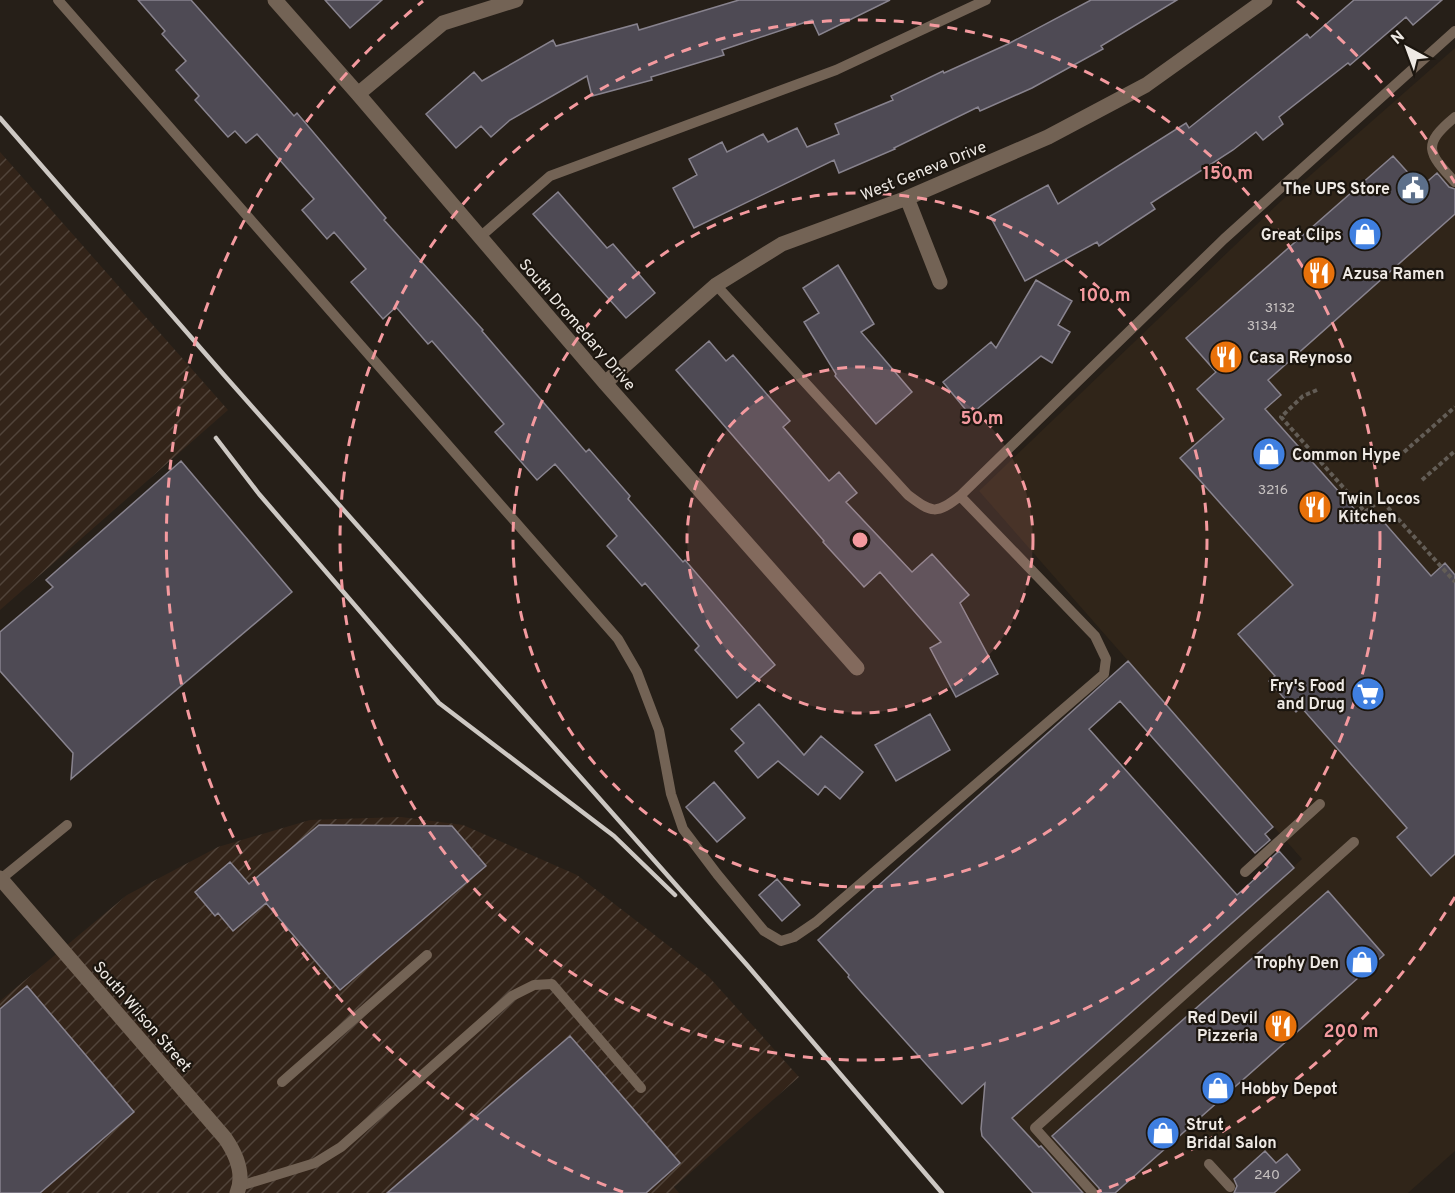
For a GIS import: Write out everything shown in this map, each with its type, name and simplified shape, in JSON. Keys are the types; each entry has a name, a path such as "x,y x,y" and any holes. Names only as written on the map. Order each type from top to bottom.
{"street":[{"name":"South Dromedary Drive","path":"275,0 605,383 857,668"},
{"path":"358,94 443,23 516,0"},
{"name":"West Geneva Drive","path":"605,383 716,285 782,244 907,198 1048,137 1146,85 1265,0"},
{"path":"907,198 940,282"},
{"name":"South Wilson Street","path":"0,878 225,1138 240,1168 238,1190"}],"lane":[{"path":"58,0 618,639 637,672 659,730 671,794 683,829 764,931 781,942 794,937 816,922 1104,674 1106,659 1095,636 960,496"},
{"path":"480,237 550,176 836,70 986,0"},
{"path":"716,285 908,495 926,508 944,509 1224,238 1455,31"},
{"path":"1455,117 1435,135 1432,145 1434,157 1455,182"},
{"path":"1245,872 1320,804"},
{"path":"0,878 67,825"},
{"path":"1093,1193 1035,1128 1354,842"},
{"path":"282,1082 427,955"},
{"path":"238,1190 315,1163 341,1147 512,996 534,985 552,984 641,1088"},
{"path":"1209,1164 1230,1187"}],"path":[{"path":"1317,390 1303,396 1281,417 1365,512 1381,500 1455,582"},
{"path":"1404,452 1455,407"},
{"path":"1422,480 1455,451"}],"shaded area":[{"path":"1455,48 1455,1151 1408,1193 1079,1193 1012,1118 1302,859 979,491 1280,202"},
{"path":"0,152 228,410 0,610"},
{"path":"401,817 463,825 577,875 709,977 799,1077 674,1187 679,1193 0,1193 0,1001 127,895 218,847 310,820"}],"building":[{"path":"138,0 191,0 294,116 297,113 386,218 384,220 483,330 586,452 589,449 630,496 628,499 683,562 685,560 775,665 737,698 695,650 699,646 645,583 642,586 607,546 617,536 555,464 537,480 495,432 504,424 432,341 428,344 396,307 383,319 351,282 366,269 334,232 327,239 302,210 314,199 257,134 246,143 235,131 228,137 195,100 199,96 176,70 186,61 162,34 165,31"},
{"path":"325,0 382,0 350,28"},
{"path":"739,0 890,0 819,35 812,20 722,50 724,55 651,77 652,80 592,96 587,76 510,120 491,137 481,126 456,148 426,114 474,72 482,81 553,40 556,46 637,24 639,30"},
{"path":"1091,0 1177,0 1101,46 1103,49 1032,88 980,111 978,107 895,149 839,173 834,160 694,228 673,188 697,175 689,159 722,142 727,152 763,134 768,142 797,128 807,147 839,134 835,124 893,100 891,96 1008,44"},
{"path":"1354,0 1442,0 1413,25 1406,17 1350,65 1348,63 1279,117 1283,124 1263,140 1256,132 1233,150 1151,203 1155,209 1099,246 1097,242 1025,281 990,216 1048,185 1058,204 1186,123 1189,128 1307,34 1310,38"},
{"path":"1393,156 1421,187 1437,173 1449,187 1455,189 1455,214 1268,380 1281,395 1265,409 1365,521 1375,512 1431,576 1445,563 1455,575 1455,854 1431,876 1397,837 1407,828 1301,707 1296,712 1269,681 1275,676 1238,634 1293,585 1180,458 1224,419 1197,389 1216,372 1186,338"},
{"path":"558,192 607,248 613,244 655,293 626,318 533,214"},
{"path":"838,265 874,324 861,332 912,392 876,424 835,376 836,374 804,322 819,313 803,288"},
{"path":"1036,280 1072,301 1058,325 1070,332 1052,363 1041,356 970,415 943,382 991,342 996,348"},
{"path":"709,341 726,361 733,355 790,421 783,427 829,481 839,472 857,493 846,502 912,572 932,554 969,595 960,603 998,674 956,697 930,648 941,642 880,572 864,587 676,370"},
{"path":"181,461 292,592 71,779 73,753 0,671 0,632 53,587 46,580"},
{"path":"1128,661 1273,827 1265,834 1270,840 1255,853 1120,701 1089,729 1237,895 1268,867 1265,864 1279,851 1294,868 1012,1118 1039,1147 1041,1146 1083,1193 1033,1193 982,1136 985,1083 962,1104 862,993 818,940"},
{"path":"759,704 804,755 821,736 863,772 840,799 825,786 818,795 778,761 758,778 735,751 744,743 731,729"},
{"path":"930,714 950,750 896,781 875,745"},
{"path":"714,782 745,818 717,842 686,807"},
{"path":"319,825 452,826 486,866 340,990 266,903 233,931 218,913 215,916 195,892 230,862 249,884"},
{"path":"777,879 800,905 782,921 759,895"},
{"path":"1328,891 1384,955 1115,1193 1100,1193 1099,1188 1052,1136"},
{"path":"27,986 134,1112 40,1193 0,1193 0,1009"},
{"path":"570,1036 680,1163 646,1193 387,1193"},
{"path":"1265,1151 1276,1163 1287,1154 1300,1170 1274,1193 1234,1193 1237,1186 1234,1179"}],"railway":[{"path":"0,118 224,375 747,965 942,1193"},
{"path":"216,438 259,494 439,703 614,836 675,895"}],"place":[{"name":"The UPS Store","path":"1413,188"},
{"name":"Great Clips","path":"1365,234"},
{"name":"Azusa Ramen","path":"1319,273"},
{"name":"Casa Reynoso","path":"1226,357"},
{"name":"Common Hype","path":"1269,454"},
{"name":"Twin Locos Kitchen","path":"1315,507"},
{"name":"Fry's Food and Drug","path":"1368,694"},
{"name":"Trophy Den","path":"1362,962"},
{"name":"Red Devil Pizzeria","path":"1281,1026"},
{"name":"Hobby Depot","path":"1218,1088"},
{"name":"Strut Bridal Salon","path":"1163,1133"}]}
